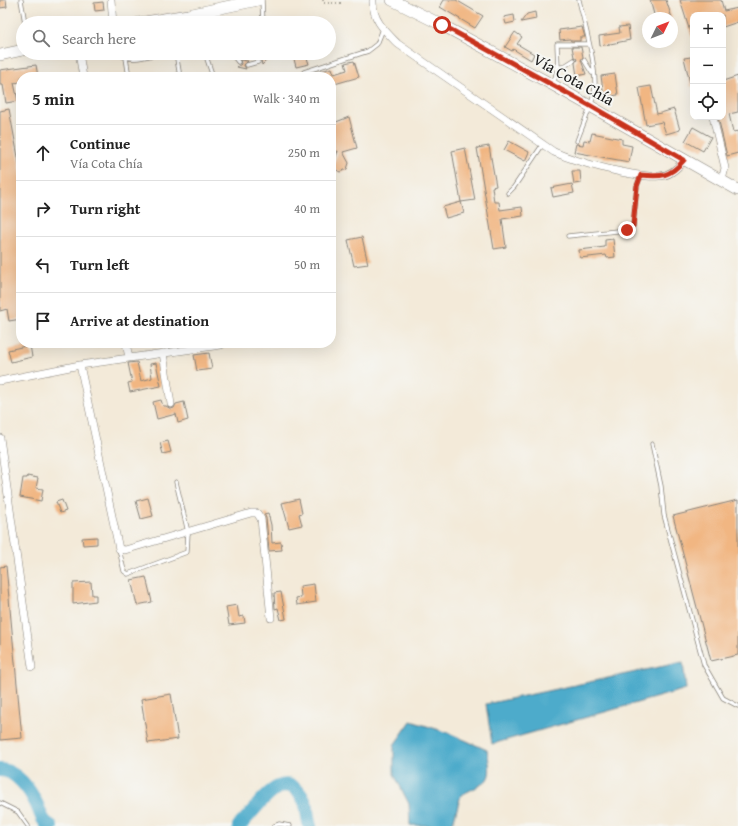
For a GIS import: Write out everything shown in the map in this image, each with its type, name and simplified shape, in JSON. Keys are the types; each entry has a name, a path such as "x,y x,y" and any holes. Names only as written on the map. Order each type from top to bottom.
{"main road":[{"path":"191,16 210,10 256,0"},
{"name":"Vía Cota Chía","path":"392,0 442,25 553,85 738,190"},
{"path":"0,55 16,52"}],"street":[{"path":"111,0 112,16"},
{"path":"372,0 374,15 383,29 398,44 554,152 573,160 641,175 660,176 670,173 684,160"},
{"path":"80,60 82,72"},
{"path":"714,120 725,168 722,180"},
{"path":"127,348 129,358"},
{"path":"0,381 80,365 199,348"},
{"path":"162,353 172,404"},
{"path":"80,365 119,549 125,550 251,513 257,513 261,519 271,618"},
{"path":"0,438 32,666"}],"lane":[{"path":"22,0 24,16"},
{"path":"256,0 261,16"},
{"path":"577,141 594,94 594,80 589,44 579,0"},
{"path":"210,10 212,16"},
{"path":"304,72 368,51 377,44 383,29"},
{"path":"553,85 558,67 557,44 589,44"},
{"path":"126,60 128,72"},
{"path":"177,60 179,72"},
{"path":"207,60 211,72"},
{"path":"558,67 563,67 574,60"},
{"path":"584,60 589,67 594,80"},
{"path":"247,65 258,62"},
{"path":"508,193 514,187 543,144"},
{"path":"568,236 627,230 633,226 637,186 641,175"},
{"path":"652,444 661,486 664,515 704,665 723,698 738,706"},
{"path":"119,549 124,571 128,574 185,554 188,532 176,482"},
{"path":"0,803 18,812 28,826"},
{"path":"274,826 279,824 290,826"}],"path":[{"path":"323,0 323,3 341,3 341,0"}],"water":[{"path":"683,662 686,689 492,744 486,704"},
{"path":"411,721 449,733 487,750 490,769 489,775 484,783 461,795 452,826 410,825 409,804 394,774 394,745"}],"building":[{"path":"0,0 6,0 7,7 0,8"},
{"path":"444,0 456,0 483,16 475,28 440,7"},
{"path":"650,0 666,0 670,12 653,12"},
{"path":"680,0 721,0 724,11 738,8 738,22 726,26 726,12 690,12 690,32"},
{"path":"103,2 104,10 95,11 94,3"},
{"path":"535,12 536,19 521,22 527,14"},
{"path":"514,15 515,22 506,24 504,17"},
{"path":"628,26 630,40 600,46 599,36 620,33 619,27"},
{"path":"582,27 585,37 580,37 580,41 571,41 570,39 560,40 559,30"},
{"path":"515,32 522,37 517,44 534,54 531,60 513,49 512,51 505,47"},
{"path":"572,47 581,47 583,57 581,60 586,74 577,76 575,63 577,59 574,57"},
{"path":"690,57 690,83 684,58"},
{"path":"240,60 248,61 244,65 246,69 237,67 241,64"},
{"path":"261,60 267,60 262,65"},
{"path":"294,60 308,60 309,64 296,67"},
{"path":"354,61 359,77 336,84 336,73 347,70 345,63"},
{"path":"36,65 37,72 16,72 16,83 14,83 16,101 6,103 3,85 0,85 0,70"},
{"path":"332,68 333,72 317,72"},
{"path":"615,74 618,95 604,97 601,76"},
{"path":"738,76 738,112 729,114 733,132 738,131 738,153 727,156 719,120 726,120 726,80"},
{"path":"651,86 657,114 674,109 680,130 666,134 662,122 646,125 639,88"},
{"path":"9,109 16,146 16,320 9,321 7,309 0,311 0,111"},
{"path":"349,117 357,148 343,152 349,163 347,169 340,172 336,170 336,157 338,151 336,152 336,122"},
{"path":"693,127 711,137 703,151 685,141"},
{"path":"592,133 622,139 622,144 632,146 629,162 574,152 576,144 583,145 584,140 590,141"},
{"path":"509,141 529,152 525,161 504,150"},
{"path":"489,146 496,186 492,187 494,202 499,202 500,210 522,207 523,216 502,219 506,247 494,249 477,148"},
{"path":"465,148 475,200 461,202 452,151"},
{"path":"572,171 580,171 581,183 574,184"},
{"path":"572,184 574,193 553,197 551,188"},
{"path":"461,202 464,213 446,218 443,207"},
{"path":"362,237 368,264 354,266 348,240"},
{"path":"613,239 615,257 607,258 606,255 580,258 579,250 605,247 605,240"},
{"path":"17,348 30,348 32,357 11,362 8,350"},
{"path":"209,353 212,369 197,371 194,355"},
{"path":"137,362 141,381 152,378 150,364 156,363 161,386 130,392 128,383 132,382 128,363"},
{"path":"161,400 163,406 171,409 174,408 176,404 184,402 188,420 178,423 176,414 157,419 153,402"},
{"path":"168,441 171,452 163,454 160,443"},
{"path":"27,476 38,478 36,488 43,489 41,501 20,497 23,478 27,478"},
{"path":"148,498 153,516 141,519 136,501"},
{"path":"299,499 302,513 299,514 302,525 289,528 282,503"},
{"path":"62,500 66,511 60,513 56,502"},
{"path":"738,500 738,655 711,661 673,516"},
{"path":"268,513 271,525 272,543 281,542 282,550 269,551 266,518 264,514"},
{"path":"97,537 97,544 83,545 82,538"},
{"path":"6,566 22,738 0,740 0,567"},
{"path":"146,577 152,602 137,605 131,580"},
{"path":"91,582 92,595 96,595 96,601 73,604 73,583"},
{"path":"314,584 316,602 297,605 296,598 301,597 300,586"},
{"path":"281,592 286,619 281,620 278,608 275,609 274,593"},
{"path":"237,605 239,617 244,616 245,623 229,625 226,607"},
{"path":"171,694 178,739 148,743 141,699"}],"waterway":[{"path":"0,770 12,773 22,782 38,806 43,819 51,826"},
{"path":"239,826 271,792 280,786 288,785 297,790 305,802 310,826"}],"route":[{"path":"442,25 589,105 684,160 678,168 670,173 660,176 641,175 637,186 635,219 633,226 627,230"}]}
